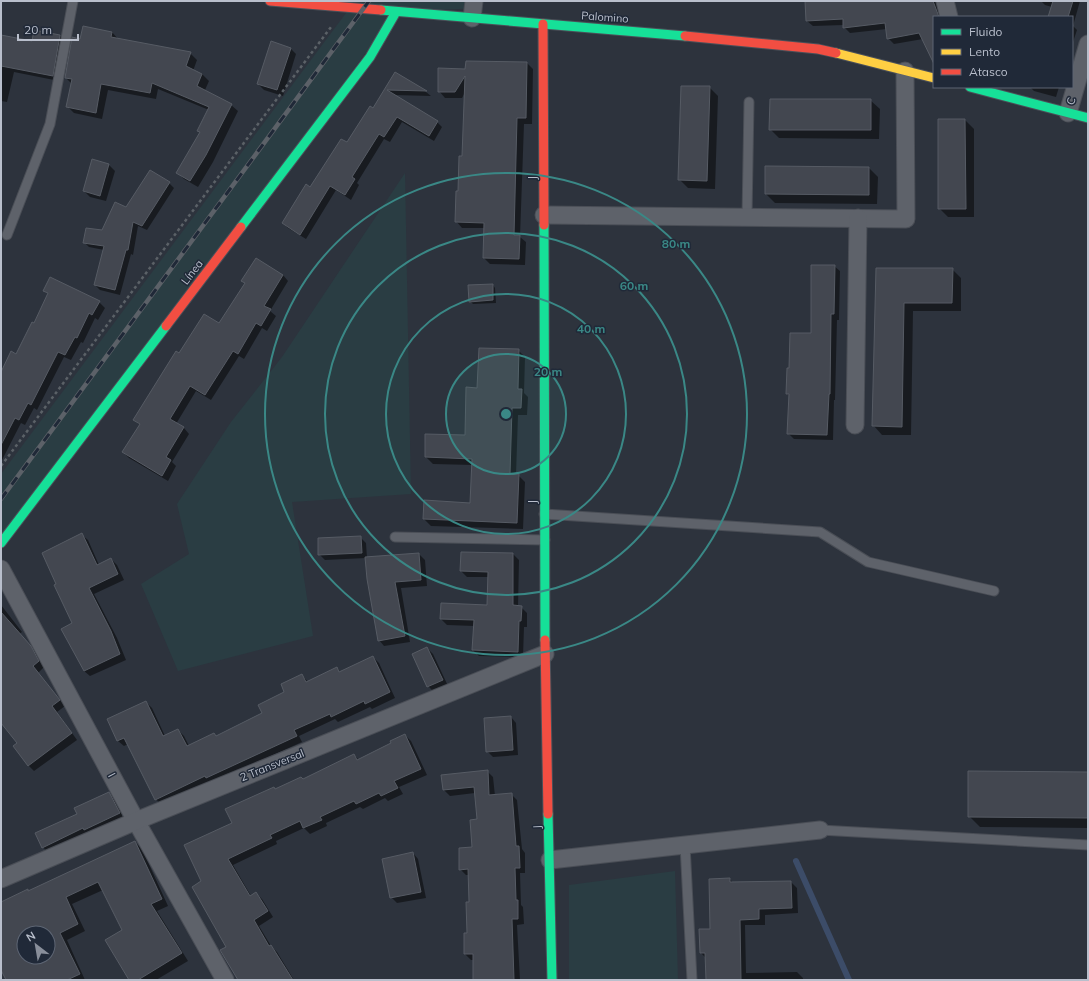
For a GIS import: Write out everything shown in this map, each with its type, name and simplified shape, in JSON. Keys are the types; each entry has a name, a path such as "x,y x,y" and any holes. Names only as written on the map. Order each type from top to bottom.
{"main road":[{"name":"Palomino","path":"270,1 646,32 818,49 933,78"},
{"name":"Línea","path":"1,543 370,57 396,12"},
{"name":"J","path":"543,24 545,654 552,980"},
{"path":"974,88 1088,118"}],"street":[{"path":"472,18 474,1"},
{"path":"945,1 949,16"},
{"name":"C","path":"1068,113 1088,44"},
{"path":"544,215 906,219 905,70"},
{"path":"855,425 858,218"},
{"name":"I","path":"1,568 136,821 225,980"},
{"name":"2 Transversal","path":"1,879 136,821 545,654"},
{"path":"550,860 820,830"}],"lane":[{"path":"7,235 50,124 73,1"},
{"path":"747,217 749,102"},
{"path":"544,514 820,532 868,562 994,591"},
{"path":"395,537 545,540"},
{"path":"820,830 1088,845"},
{"path":"685,845 692,980"}],"path":[{"path":"1,466 346,8"}],"shaded area":[{"path":"355,1 481,1 480,8 396,12 1,545 1,474"},
{"path":"405,173 411,494 292,502 313,636 178,671 141,584 189,554 177,504 231,422 282,357"},
{"path":"675,871 678,980 569,980 569,885"}],"building":[{"path":"805,1 933,1 939,16 933,16 933,62 919,33 887,39 885,23 843,28 843,19 806,21"},
{"path":"1053,1 1073,1 1068,16 1048,16"},
{"path":"83,26 112,32 111,37 191,52 186,66 202,74 197,86 232,104 206,155 190,181 176,173 200,132 197,131 209,107 152,83 150,93 101,84 96,113 66,107 72,79 65,78 72,37 80,39"},
{"path":"34,30 60,35 53,76 1,66 1,35 32,41"},
{"path":"271,41 291,48 277,90 257,84"},
{"path":"466,61 527,62 526,118 517,118 514,235 520,235 519,259 483,258 484,223 455,222 459,156 462,156 465,76 455,92 438,92 438,68 465,69"},
{"path":"395,72 427,91 387,90 438,121 429,136 397,117 384,137 379,134 352,177 355,179 345,195 330,186 300,235 282,223 306,184 310,187 341,139 347,142 370,106 373,108"},
{"path":"681,86 710,86 707,181 678,180"},
{"path":"770,99 871,99 871,130 769,130"},
{"path":"938,119 965,119 966,209 938,209"},
{"path":"92,159 109,164 100,196 83,191"},
{"path":"765,166 869,167 869,195 765,194"},
{"path":"150,170 170,182 142,226 133,222 128,250 126,250 115,290 94,285 104,246 83,243 86,228 102,230 115,202 126,207"},
{"path":"256,258 283,275 264,306 271,309 261,326 256,323 238,354 233,351 205,395 190,386 170,419 184,427 166,457 171,460 162,476 122,452 140,424 133,420 176,351 179,353 204,314 219,323 245,283 241,281"},
{"path":"811,265 835,265 834,314 831,314 830,394 827,435 787,434 789,394 786,394 787,368 789,368 790,333 811,333"},
{"path":"876,268 953,268 952,303 904,303 902,427 872,426"},
{"path":"50,277 100,301 92,315 89,313 77,338 75,337 65,355 58,352 31,405 28,403 19,420 15,418 1,445 1,372 11,351 16,354 32,322 34,323 48,293 43,291"},
{"path":"493,284 493,300 469,302 468,285"},
{"path":"479,348 519,349 518,389 522,389 521,408 512,408 510,474 519,474 517,523 423,519 424,500 470,503 472,459 425,457 425,434 465,435 466,387 477,388"},
{"path":"82,533 97,565 111,558 118,574 89,588 111,631 120,654 84,671 61,629 72,623 54,585 56,584 42,553"},
{"path":"361,536 362,553 318,555 318,538"},
{"path":"461,552 513,553 513,605 522,606 521,621 519,621 518,652 472,650 474,620 440,619 441,603 487,605 488,572 460,571"},
{"path":"419,553 421,580 395,582 405,636 378,641 367,579 365,557"},
{"path":"1,612 31,646 39,661 33,666 60,700 52,706 72,733 28,766 13,746 17,743 1,723"},
{"path":"427,647 443,680 427,687 412,654"},
{"path":"373,656 390,692 365,704 364,701 331,717 330,714 294,730 297,736 206,778 205,776 155,800 124,738 117,741 107,719 146,701 163,736 178,729 187,746 214,733 216,736 262,713 258,705 284,692 281,684 302,674 306,682 337,667 339,672"},
{"path":"511,716 513,750 486,752 484,718"},
{"path":"405,734 421,769 394,781 398,788 381,796 379,793 356,804 354,801 320,817 322,820 303,828 300,821 270,835 272,838 228,859 250,896 256,892 268,911 254,920 269,946 271,945 293,980 238,980 220,950 226,947 192,887 201,881 184,845 232,823 225,809 274,787 275,789 301,777 303,779 354,754 357,760 391,743 390,741"},
{"path":"488,770 489,795 512,793 516,846 519,846 520,868 515,868 518,919 512,919 514,980 473,980 473,954 464,954 464,933 467,933 466,902 469,902 468,869 459,870 459,848 472,847 470,820 477,819 474,787 443,790 441,775"},
{"path":"968,771 1088,772 1088,818 968,817"},
{"path":"109,792 120,813 84,830 83,828 42,848 35,833 77,814 74,808"},
{"path":"135,841 162,899 151,904 182,953 138,980 129,980 105,940 122,930 98,882 66,897 78,924 60,933 80,974 67,980 6,980 1,970 1,902 28,889 28,891"},
{"path":"413,852 421,892 390,898 382,859"},
{"path":"730,878 730,882 791,881 792,908 759,909 759,919 740,920 741,980 706,980 705,953 700,953 699,929 710,929 709,879"}],"waterway":[{"path":"796,861 849,980"}],"railway":[{"path":"1,499 369,1"}],"traffic: fast":[{"path":"381,10 685,36"},
{"path":"241,227 370,57 396,12"},
{"path":"974,88 1088,118"},
{"path":"544,225 545,640"},
{"path":"1,543 166,326"},
{"path":"548,814 552,980"}],"traffic: slow":[{"path":"836,53 933,78"}],"traffic: jam":[{"path":"270,1 381,10"},
{"path":"543,24 544,225"},
{"path":"685,36 818,49 836,53"},
{"path":"166,326 241,227"},
{"path":"545,640 548,814"}]}
